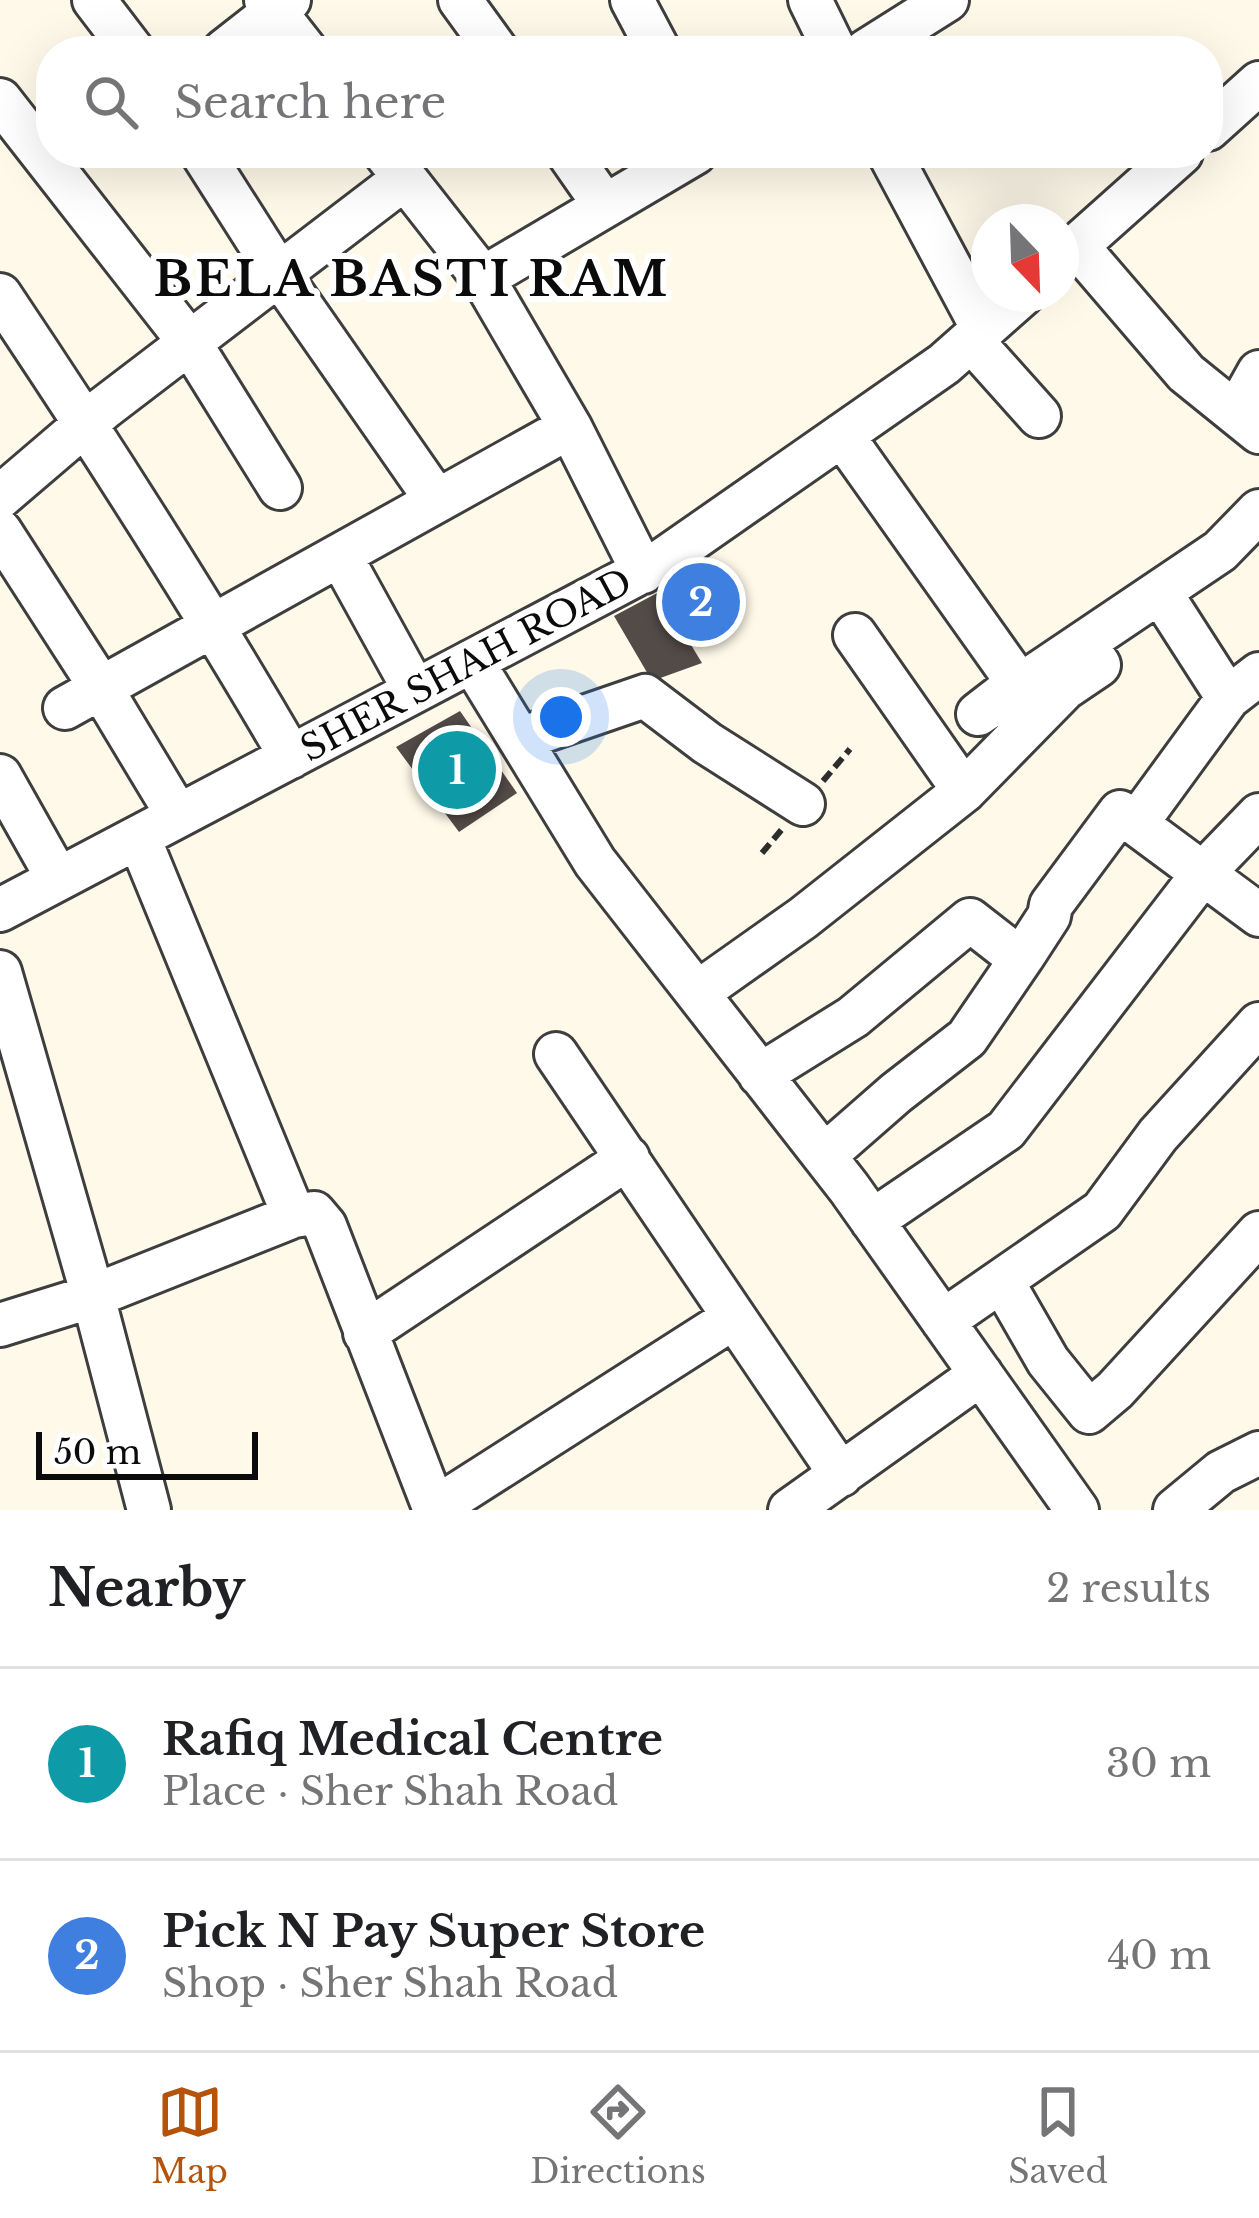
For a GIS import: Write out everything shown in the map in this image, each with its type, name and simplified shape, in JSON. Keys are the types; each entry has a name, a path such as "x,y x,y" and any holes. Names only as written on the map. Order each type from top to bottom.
{"street":[{"path":"94,0 122,36"},
{"path":"632,0 651,36"},
{"path":"810,0 828,36"},
{"path":"890,36 946,0"},
{"path":"241,36 276,4 296,36"},
{"path":"1223,115 1259,83"},
{"path":"0,100 36,146"},
{"path":"53,168 190,343 280,488"},
{"path":"212,168 437,501"},
{"path":"0,497 279,274 392,168"},
{"path":"397,168 483,278 570,427 643,572"},
{"path":"578,168 605,206"},
{"path":"483,278 670,168"},
{"path":"896,168 977,335 1039,416"},
{"path":"1079,244 1164,168"},
{"path":"1079,263 1186,373 1248,422 1259,372"},
{"path":"0,295 214,625 291,757"},
{"name":"SHER SHAH ROAD","path":"0,910 660,562 944,364 1003,312"},
{"path":"83,698 570,427"},
{"path":"842,436 1018,683 977,714 1220,551 1259,511"},
{"path":"0,531 83,698 178,816"},
{"path":"340,555 415,692"},
{"path":"1136,824 1244,686 1160,592"},
{"path":"855,635 964,791"},
{"path":"697,993 803,918 964,791 1065,688 1099,665 1085,642"},
{"path":"472,661 595,862 872,1221 1069,1507"},
{"path":"520,739 645,696 706,743 803,804"},
{"path":"1,780 58,879"},
{"path":"824,1156 967,1038 1049,916 1051,905 1120,812 1259,915"},
{"path":"872,1221 1006,1130 1204,872 1259,815"},
{"path":"139,838 294,1216"},
{"path":"760,1075 853,1017 970,920 1023,956"},
{"path":"0,972 149,1510"},
{"path":"943,1321 1102,1211 1158,1135 1259,1024"},
{"path":"556,1054 842,1475"},
{"path":"365,1333 628,1158"},
{"path":"0,1325 92,1296 294,1216 314,1213 325,1226 434,1509 733,1318"},
{"path":"1002,1281 1048,1361 1089,1412 1115,1390 1259,1233"},
{"path":"790,1510 981,1374"},
{"path":"1175,1510 1221,1472 1259,1454"}],"building":[{"path":"707,567 743,613 694,639 662,597 702,663 652,681 614,616 659,592 657,589"},
{"path":"460,711 517,793 459,832 396,747"}],"place":[{"name":"Pick N Pay Super Store","path":"701,602"},
{"name":"Rafiq Medical Centre","path":"457,770"}],"district":[{"name":"BELA BASTI RAM","path":"412,279"}]}
